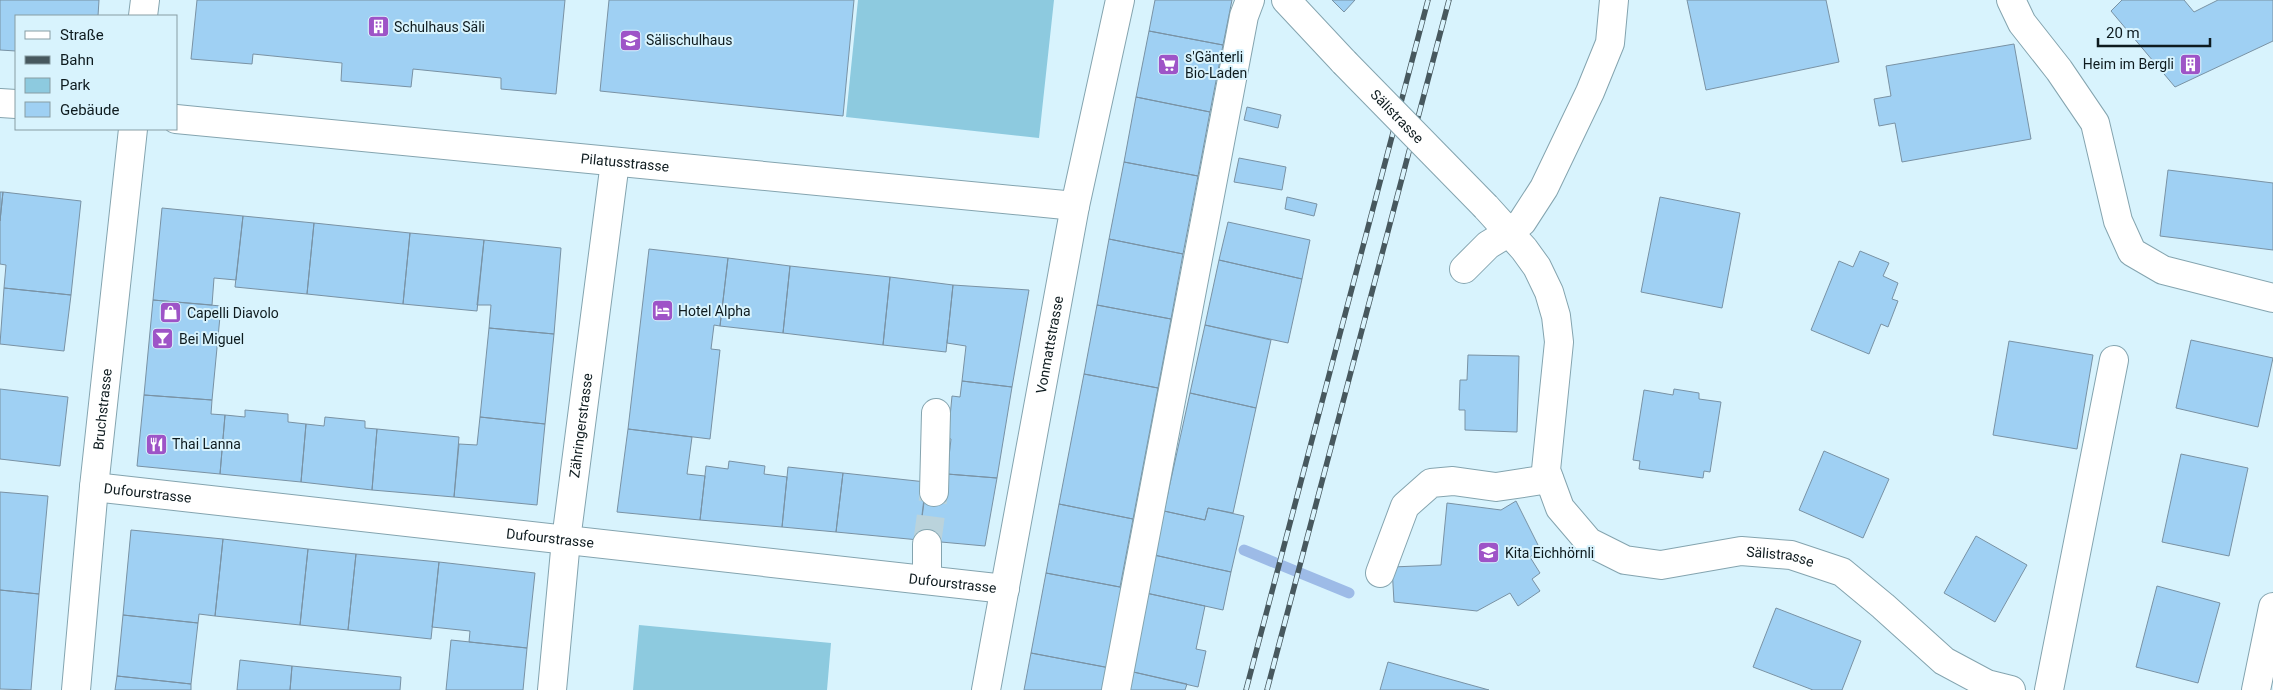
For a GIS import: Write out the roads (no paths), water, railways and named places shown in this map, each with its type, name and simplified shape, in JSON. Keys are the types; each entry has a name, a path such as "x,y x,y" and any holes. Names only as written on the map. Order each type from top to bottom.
{"street":[{"path":"144,15 145,0"},
{"name":"Vonmattstrasse","path":"986,690 1074,206 1120,0"},
{"path":"1116,690 1244,16 1250,0"},
{"name":"Sälistrasse","path":"1286,0 1344,62 1511,232 1537,267 1549,292 1556,316 1559,342 1546,470 1560,508 1589,542 1625,560 1660,565 1741,551 1791,555 1842,572 1944,661 1987,684 2011,690"},
{"path":"1464,269 1488,245 1511,232 1533,206 1544,188 1590,92 1610,43 1614,0"},
{"path":"2011,0 2022,23 2095,123 2118,220 2132,252 2162,270 2273,298"},
{"path":"0,103 15,104"},
{"name":"Pilatusstrasse","path":"178,119 1074,206"},
{"name":"Bruchstrasse","path":"76,690 94,487 133,130"},
{"name":"Zähringerstrasse","path":"552,690 566,540 615,162"},
{"path":"2049,690 2114,360"},
{"path":"934,492 936,412"},
{"path":"1380,573 1405,506 1431,483 1454,481 1496,487 1549,478"},
{"name":"Dufourstrasse","path":"94,487 1005,589"},
{"path":"926,580 928,544"},
{"path":"2256,690 2273,607"}],"waterway":[{"path":"1244,550 1349,593"}],"tunnel":[{"path":"927,544 934,492"}],"railway":[{"path":"1246,690 1428,0"},
{"path":"1267,690 1449,0"}],"place":[{"name":"Schulhaus Säli","path":"378,27"},
{"name":"Sälischulhaus","path":"630,40"},
{"name":"Heim im Bergli","path":"2190,64"},
{"name":"s'Gänterli Bio-Laden","path":"1169,65"},
{"name":"Hotel Alpha","path":"662,311"},
{"name":"Capelli Diavolo","path":"171,313"},
{"name":"Bei Miguel","path":"163,339"},
{"name":"Thai Lanna","path":"156,444"},
{"name":"Kita Eichhörnli","path":"1489,553"}]}
